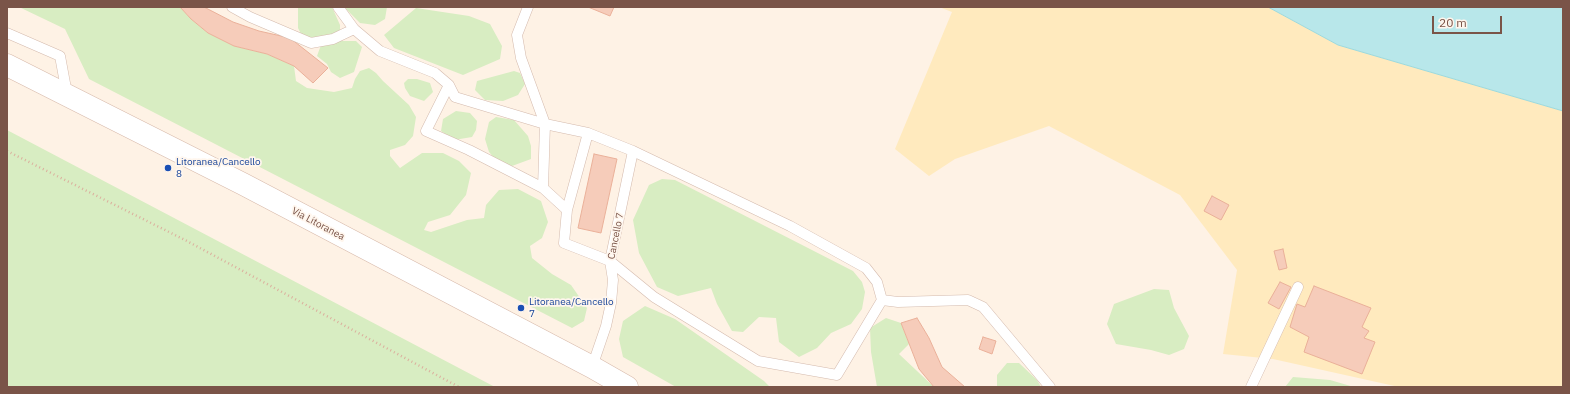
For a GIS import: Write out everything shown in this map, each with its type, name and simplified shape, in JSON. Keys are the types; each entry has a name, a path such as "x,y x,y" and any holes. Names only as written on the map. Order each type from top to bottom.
{"main road":[{"name":"Via Litoranea","path":"7,65 243,184 592,367 627,387"}],"lane":[{"path":"232,7 250,17 311,43 333,39 354,29"},
{"path":"338,7 354,29 380,51 435,73 449,85 455,97 545,124 588,133 633,151 790,226 866,268 877,282 882,300 837,375 758,361 654,297 610,261 564,243 567,210 588,133"},
{"path":"528,7 517,35 521,58 545,124 543,188"},
{"path":"7,33 60,56 67,96"},
{"path":"449,85 426,131 469,150 543,188 567,210"},
{"name":"Cancello 7","path":"592,367 606,326 611,303 612,280 610,261 633,151"},
{"path":"1251,387 1298,287"},
{"path":"882,300 898,302 968,300 983,307 1050,387"}],"path":[{"path":"7,151 192,243 459,387"}],"green space":[{"path":"19,7 180,7 191,19 208,33 234,46 267,54 294,66 296,81 307,88 334,92 352,88 360,71 369,68 409,105 416,117 413,136 405,145 390,150 390,156 400,168 422,153 443,153 459,161 471,173 466,195 450,215 428,222 424,230 431,232 467,220 484,218 486,205 499,190 518,189 541,201 548,222 542,238 530,246 532,258 552,274 571,285 587,308 584,321 572,328 89,79 65,29"},
{"path":"298,7 332,7 340,25 340,30 334,36 315,40 302,36 298,28"},
{"path":"344,7 387,7 385,19 375,25 360,23"},
{"path":"416,8 469,16 490,24 502,46 500,59 463,75 394,48 384,35"},
{"path":"338,41 356,41 362,47 354,72 340,78 331,72 327,64 317,56 321,45"},
{"path":"514,71 520,73 525,84 518,95 503,101 485,100 475,90 477,81"},
{"path":"408,79 417,79 430,83 433,92 424,101 410,96 404,83"},
{"path":"456,111 470,113 477,121 476,130 472,137 454,140 441,131 443,119"},
{"path":"496,117 514,120 528,136 531,146 531,159 512,166 496,160 489,152 485,139 489,122"},
{"path":"7,130 495,387 7,387"},
{"path":"662,179 675,180 853,271 862,282 865,292 862,309 851,324 831,333 817,348 799,357 779,342 776,318 759,317 743,332 732,331 717,304 711,288 678,296 657,287 639,253 633,220 649,185"},
{"path":"1154,289 1169,290 1174,308 1189,336 1184,349 1169,355 1151,350 1116,344 1107,324 1114,304"},
{"path":"645,306 675,319 764,381 770,387 676,387 623,357 619,339 623,321"},
{"path":"886,318 901,323 909,344 899,354 934,387 877,387 871,352 870,328"},
{"path":"1007,363 1019,363 1037,380 1041,387 997,387 997,375"},
{"path":"1293,377 1330,380 1354,387 1285,387"}],"sand":[{"path":"939,7 1268,7 1338,45 1563,111 1563,387 1399,387 1273,359 1223,354 1237,270 1180,195 1049,126 955,159 929,176 895,149 952,12"}],"water":[{"path":"1268,7 1563,7 1563,111 1338,45"}],"building":[{"path":"180,7 204,7 233,22 259,31 290,38 328,68 313,83 294,66 267,54 234,46 208,33 191,19"},
{"path":"588,7 614,7 610,16"},
{"path":"594,154 617,159 601,233 578,228"},
{"path":"1212,196 1229,205 1221,220 1204,211"},
{"path":"1283,249 1287,268 1279,270 1274,251"},
{"path":"1280,282 1291,287 1279,309 1268,303"},
{"path":"1314,286 1371,308 1362,327 1369,331 1364,338 1375,342 1362,374 1304,352 1309,337 1290,327 1297,304 1305,307"},
{"path":"917,318 929,338 942,367 965,387 934,387 919,369 901,323"},
{"path":"983,337 996,341 992,354 979,349"}],"place":[{"name":"Litoranea/Cancello 8","path":"168,168"},
{"name":"Litoranea/Cancello 7","path":"521,308"}]}
